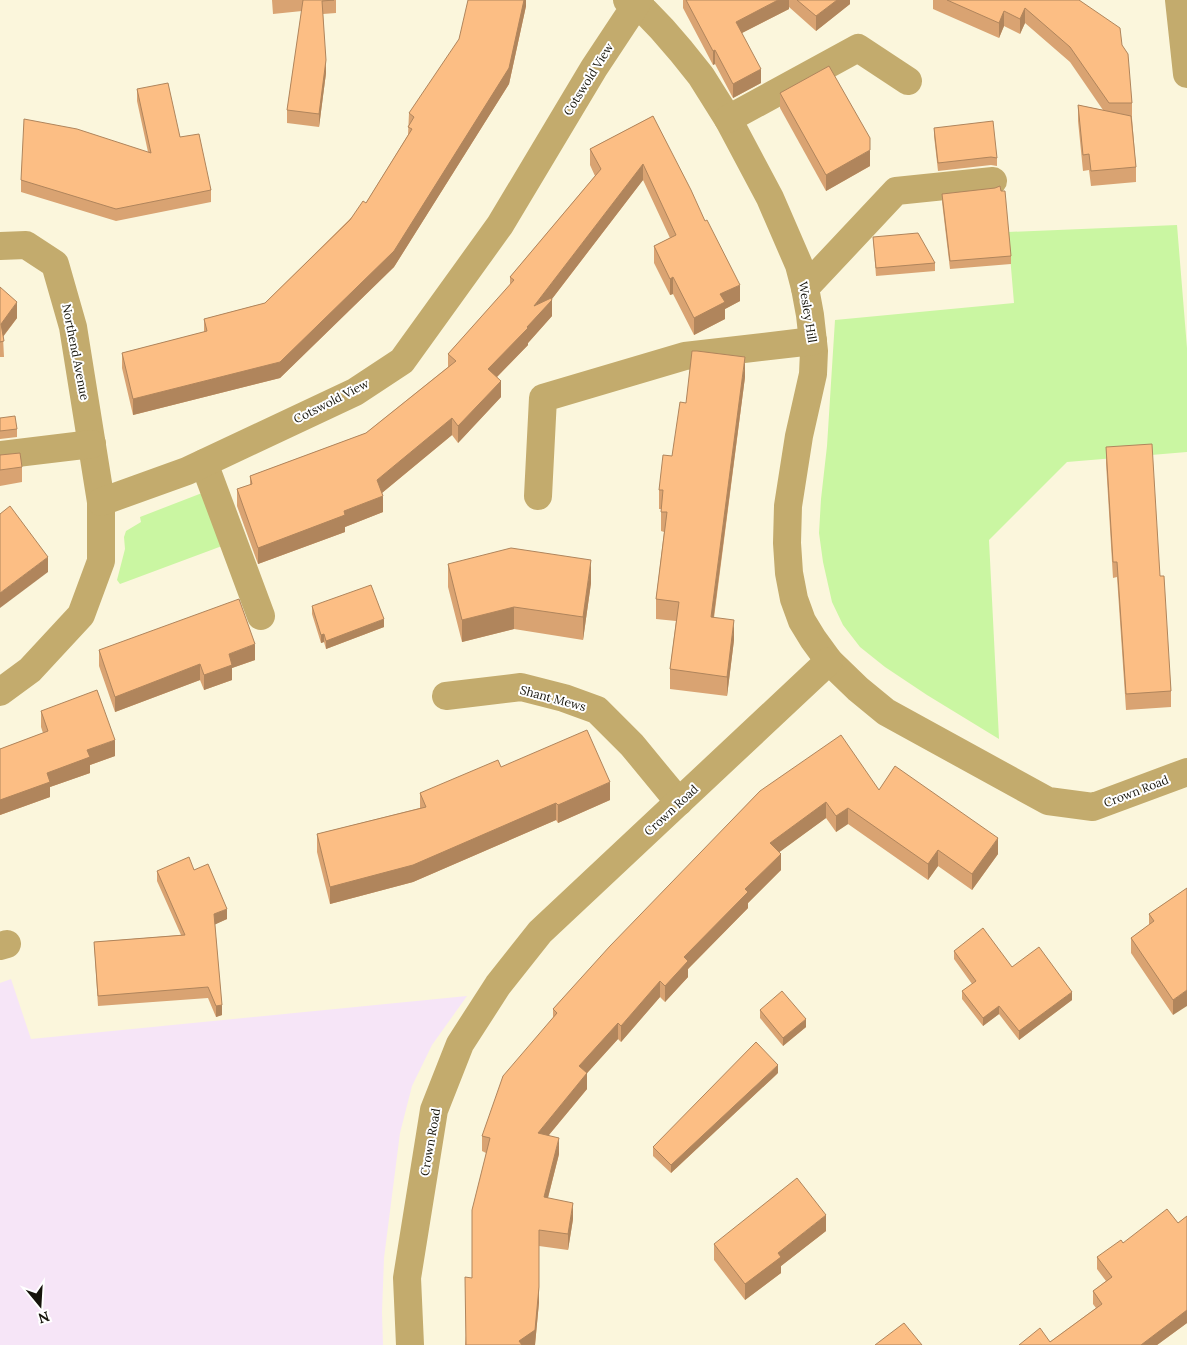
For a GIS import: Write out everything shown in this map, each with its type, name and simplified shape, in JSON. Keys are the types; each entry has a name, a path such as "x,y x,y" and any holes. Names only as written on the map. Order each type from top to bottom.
{"street":[{"path":"1187,0 1178,0 1187,74"},
{"name":"Wesley Hill","path":"635,1 662,29 696,70 728,120 770,198 799,266 810,315 814,351 813,374 799,436 788,506 787,543 789,573 794,599 802,621 829,661"},
{"name":"Cotswold View","path":"102,502 204,464 355,392 402,360 500,225 635,1"},
{"path":"728,120 858,48 908,81"},
{"path":"805,288 896,191 992,180"},
{"name":"Northend Avenue","path":"0,246 26,244 55,264 73,328 102,502"},
{"path":"538,496 543,398 685,356 813,341"},
{"path":"0,455 92,444"},
{"path":"204,464 261,616"},
{"path":"0,692 30,670 81,615 101,561 102,502"},
{"name":"Crown Road","path":"410,1345 407,1278 434,1110 460,1044 498,985 540,932 829,661 858,689 886,712 1048,801 1093,807 1187,772"},
{"name":"Shant Mews","path":"446,696 521,687 564,698 597,710 632,746 679,802"}],"shaded area":[{"path":"11,979 31,1039 467,996 432,1045 412,1086 400,1133 384,1258 383,1345 0,1345 0,983"}],"green space":[{"path":"1177,225 1187,348 1187,452 1067,462 989,540 999,739 927,695 885,667 860,647 843,625 832,602 819,533 835,320 1014,303 1008,232"},
{"path":"202,493 222,546 120,584 117,580 125,549 124,537 126,531 141,522 140,517"}],"building":[{"path":"303,0 334,0 322,1 326,60 319,114 287,110"},
{"path":"468,0 524,0 509,68 394,251 280,362 133,399 122,353 207,331 204,319 265,303 350,220 363,201 366,203 412,129 408,127 414,117 409,113 459,39"},
{"path":"686,0 778,0 736,22 761,69 733,84"},
{"path":"797,0 837,0 816,16"},
{"path":"947,0 1079,0 1120,28 1122,45 1128,54 1132,103 1109,103 1070,47 1025,8 1020,19 1004,11 999,23"},
{"path":"829,66 870,138 870,150 826,175 780,93"},
{"path":"168,83 180,137 199,134 211,190 116,209 21,180 24,119 77,129 151,153 137,89"},
{"path":"1078,105 1131,116 1136,167 1091,171 1089,154 1083,155"},
{"path":"653,116 705,221 707,220 740,285 720,294 725,302 694,318 673,277 670,279 654,246 676,235 643,164 534,306 551,298 552,300 488,369 501,381 458,426 452,418 377,480 383,496 344,511 345,515 258,548 237,489 252,484 250,476 366,433 456,361 448,354 514,280 510,277 601,169 590,149"},
{"path":"993,121 997,158 991,157 938,163 934,128"},
{"path":"1000,186 1001,191 1005,191 1011,256 950,261 942,194"},
{"path":"918,233 935,263 876,268 873,237"},
{"path":"0,287 17,302 1,324 4,341 0,342"},
{"path":"692,351 745,357 711,617 734,620 727,677 670,669 679,602 656,599 667,512 661,512 663,490 659,490 663,455 672,456 680,402 686,403"},
{"path":"15,416 17,429 0,431 0,418"},
{"path":"1152,444 1160,576 1164,576 1171,691 1126,694 1117,562 1113,562 1106,447"},
{"path":"20,453 22,467 0,470 0,455"},
{"path":"10,506 48,557 0,593 0,514"},
{"path":"511,548 591,560 583,617 514,607 462,620 448,564"},
{"path":"371,585 384,619 326,641 324,634 321,635 312,606"},
{"path":"239,599 255,644 229,654 232,665 204,675 200,664 115,697 99,650"},
{"path":"97,690 115,740 87,750 90,757 47,773 50,782 0,800 0,749 48,731 41,711"},
{"path":"587,730 610,782 558,805 556,803 413,865 330,887 317,834 426,807 420,793 498,760 501,767"},
{"path":"841,735 879,790 895,766 998,838 972,874 938,850 928,864 848,808 836,816 826,802 770,843 781,854 745,889 748,892 684,957 688,961 665,986 660,981 621,1026 618,1023 579,1066 587,1073 538,1133 559,1138 544,1197 573,1203 568,1234 539,1230 539,1287 535,1330 519,1341 522,1345 466,1345 465,1277 472,1278 472,1210 490,1138 482,1136 503,1076 557,1013 553,1009 610,946 760,791"},
{"path":"189,857 194,870 208,864 227,909 214,914 222,1005 216,1006 208,987 98,996 94,942 185,935 157,871"},
{"path":"1187,888 1187,990 1173,1000 1131,938 1154,921 1149,914"},
{"path":"983,928 1012,967 1039,947 1072,992 1019,1031 999,1006 983,1018 962,991 976,981 954,951"},
{"path":"782,991 806,1019 783,1038 760,1010"},
{"path":"756,1042 778,1065 671,1165 653,1147"},
{"path":"797,1178 826,1215 778,1253 781,1257 745,1284 714,1244"},
{"path":"1167,1209 1178,1223 1187,1216 1187,1310 1141,1345 1019,1345 1040,1328 1050,1342 1102,1304 1093,1291 1112,1277 1097,1257 1121,1240 1123,1243"},
{"path":"904,1323 922,1345 875,1345"}]}
